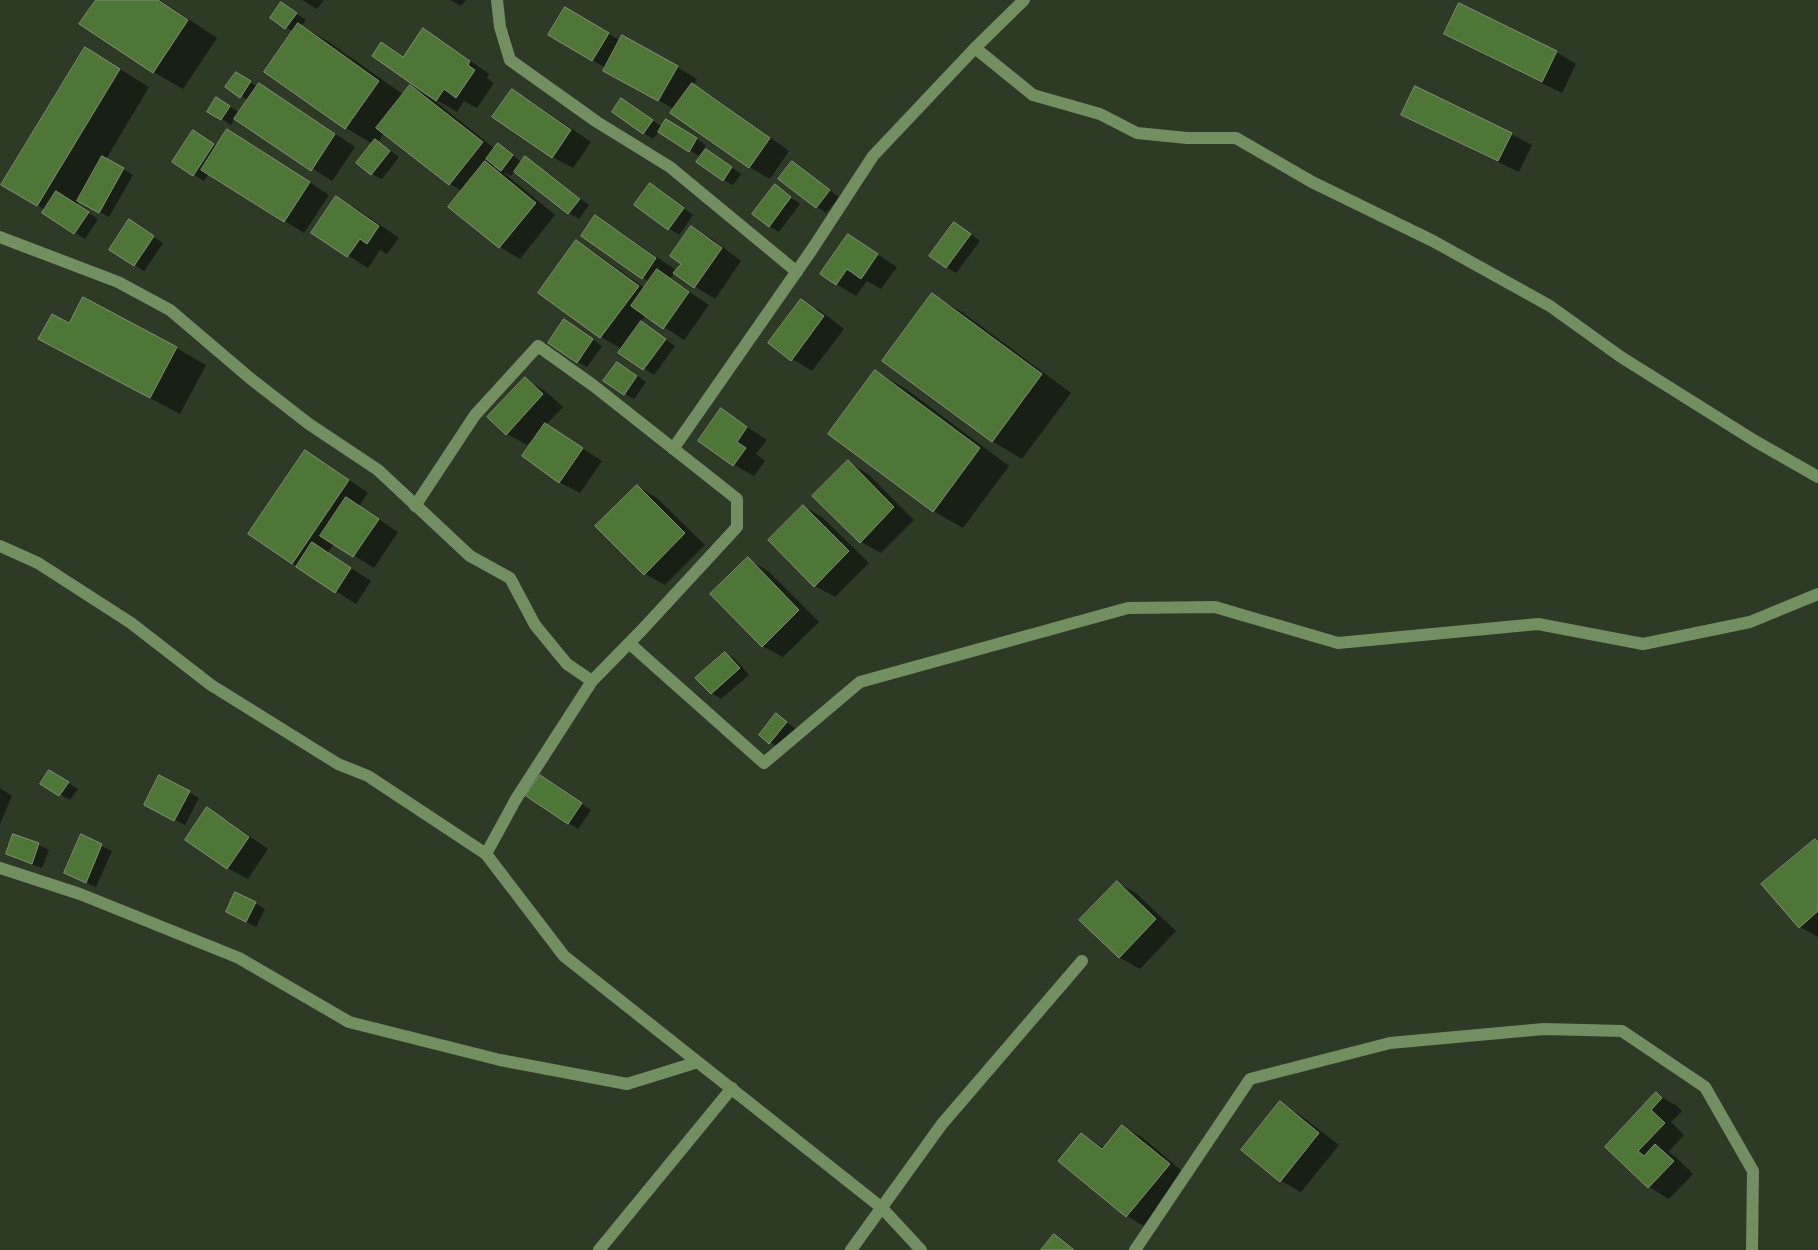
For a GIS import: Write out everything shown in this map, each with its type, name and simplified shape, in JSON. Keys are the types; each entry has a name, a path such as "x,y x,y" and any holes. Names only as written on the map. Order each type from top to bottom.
{"street":[{"path":"497,0 500,27 510,60 597,122 670,167 796,272"},
{"path":"673,448 796,272 873,156 975,48 1024,0"},
{"path":"975,48 1032,95 1100,114 1137,133 1187,138 1236,138 1312,182 1433,241 1550,306 1621,357 1755,441 1818,477"},
{"path":"0,237 118,282 170,310 251,379 309,424 378,470 470,556 510,578 535,625 567,664 592,681"},
{"path":"415,506 476,415 538,346 594,386 737,499 737,526 630,643 592,681 516,799 486,854"},
{"path":"0,546 38,563 131,623 219,690 338,764 368,776 486,854 564,956 882,1208 921,1250"},
{"path":"630,643 764,763 860,682 1128,608 1215,607 1338,643 1538,624 1643,644 1750,622 1818,594"},
{"path":"0,868 80,894 239,958 349,1022 500,1060 627,1084 698,1062"},
{"path":"851,1250 942,1124 1082,961"},
{"path":"1135,1250 1250,1079 1390,1043 1544,1029 1622,1031 1705,1087 1752,1171 1752,1250"},
{"path":"599,1250 732,1088"}],"building":[{"path":"96,0 158,0 188,20 153,73 79,24"},
{"path":"281,2 297,13 285,29 270,18"},
{"path":"1459,3 1557,51 1542,82 1444,34"},
{"path":"565,7 609,33 592,61 548,35"},
{"path":"298,23 379,81 345,129 264,72"},
{"path":"423,28 470,61 468,65 475,70 456,98 444,89 436,101 372,56 381,42 403,57"},
{"path":"622,35 678,66 658,101 603,71"},
{"path":"85,47 120,69 37,206 1,185"},
{"path":"236,72 251,81 240,98 225,87"},
{"path":"259,83 335,134 311,171 234,119"},
{"path":"692,83 770,138 749,168 670,113"},
{"path":"410,85 483,142 449,185 376,128"},
{"path":"1415,86 1512,133 1498,161 1401,115"},
{"path":"512,89 571,130 552,158 492,117"},
{"path":"216,97 230,106 221,120 207,112"},
{"path":"621,98 653,120 643,134 612,112"},
{"path":"666,119 697,138 689,152 658,132"},
{"path":"227,129 310,182 284,222 201,170"},
{"path":"193,130 214,144 193,176 172,162"},
{"path":"375,139 390,151 371,175 356,163"},
{"path":"498,143 513,155 501,171 486,159"},
{"path":"706,149 732,167 723,181 696,162"},
{"path":"102,156 124,168 99,213 77,201"},
{"path":"525,156 580,199 568,214 514,172"},
{"path":"485,161 536,203 499,248 448,207"},
{"path":"792,161 830,190 816,208 778,179"},
{"path":"650,183 684,208 668,230 634,205"},
{"path":"775,184 791,197 769,227 752,214"},
{"path":"56,191 89,212 74,234 42,213"},
{"path":"336,196 379,226 367,244 360,239 347,257 311,233"},
{"path":"595,215 656,258 642,279 581,236"},
{"path":"129,219 154,236 134,266 109,250"},
{"path":"954,222 971,234 946,268 929,256"},
{"path":"691,226 722,248 694,288 673,273 681,264 670,256"},
{"path":"848,234 878,254 861,279 847,269 836,285 820,274"},
{"path":"576,240 639,286 600,338 538,293"},
{"path":"657,269 689,292 663,329 631,306"},
{"path":"932,293 1042,374 992,442 882,361"},
{"path":"83,297 177,347 150,398 38,339 52,314 69,323"},
{"path":"801,299 824,316 791,361 768,343"},
{"path":"564,319 593,339 577,363 548,343"},
{"path":"641,321 666,339 643,370 618,353"},
{"path":"617,362 637,376 624,395 603,381"},
{"path":"875,370 980,448 933,512 828,434"},
{"path":"525,377 543,394 506,435 487,417"},
{"path":"721,408 747,427 737,442 746,448 733,466 698,441"},
{"path":"545,423 583,448 559,483 522,456"},
{"path":"305,450 349,480 292,564 248,534"},
{"path":"848,460 894,507 860,543 812,496"},
{"path":"637,485 685,533 644,575 595,526"},
{"path":"346,497 379,519 353,557 320,536"},
{"path":"803,505 849,551 814,587 768,540"},
{"path":"312,542 351,568 335,593 296,567"},
{"path":"748,557 799,610 762,647 710,594"},
{"path":"725,652 740,668 711,694 695,678"},
{"path":"776,713 787,722 769,744 759,735"},
{"path":"49,770 69,782 59,796 40,784"},
{"path":"159,775 190,791 174,821 144,805"},
{"path":"540,775 582,803 568,824 526,796"},
{"path":"207,807 249,837 227,869 185,840"},
{"path":"13,834 39,843 32,864 6,854"},
{"path":"81,834 102,844 86,883 64,873"},
{"path":"1815,839 1818,842 1818,911 1799,928 1761,884"},
{"path":"1117,881 1156,919 1119,958 1079,920"},
{"path":"235,892 256,902 246,922 226,912"},
{"path":"1656,1092 1662,1098 1651,1110 1665,1123 1638,1151 1644,1156 1655,1144 1674,1161 1648,1188 1605,1147"},
{"path":"1280,1101 1319,1133 1280,1182 1241,1150"},
{"path":"1122,1125 1170,1164 1126,1217 1058,1161 1081,1133 1102,1149"},
{"path":"1054,1234 1074,1250 1041,1250"}]}
